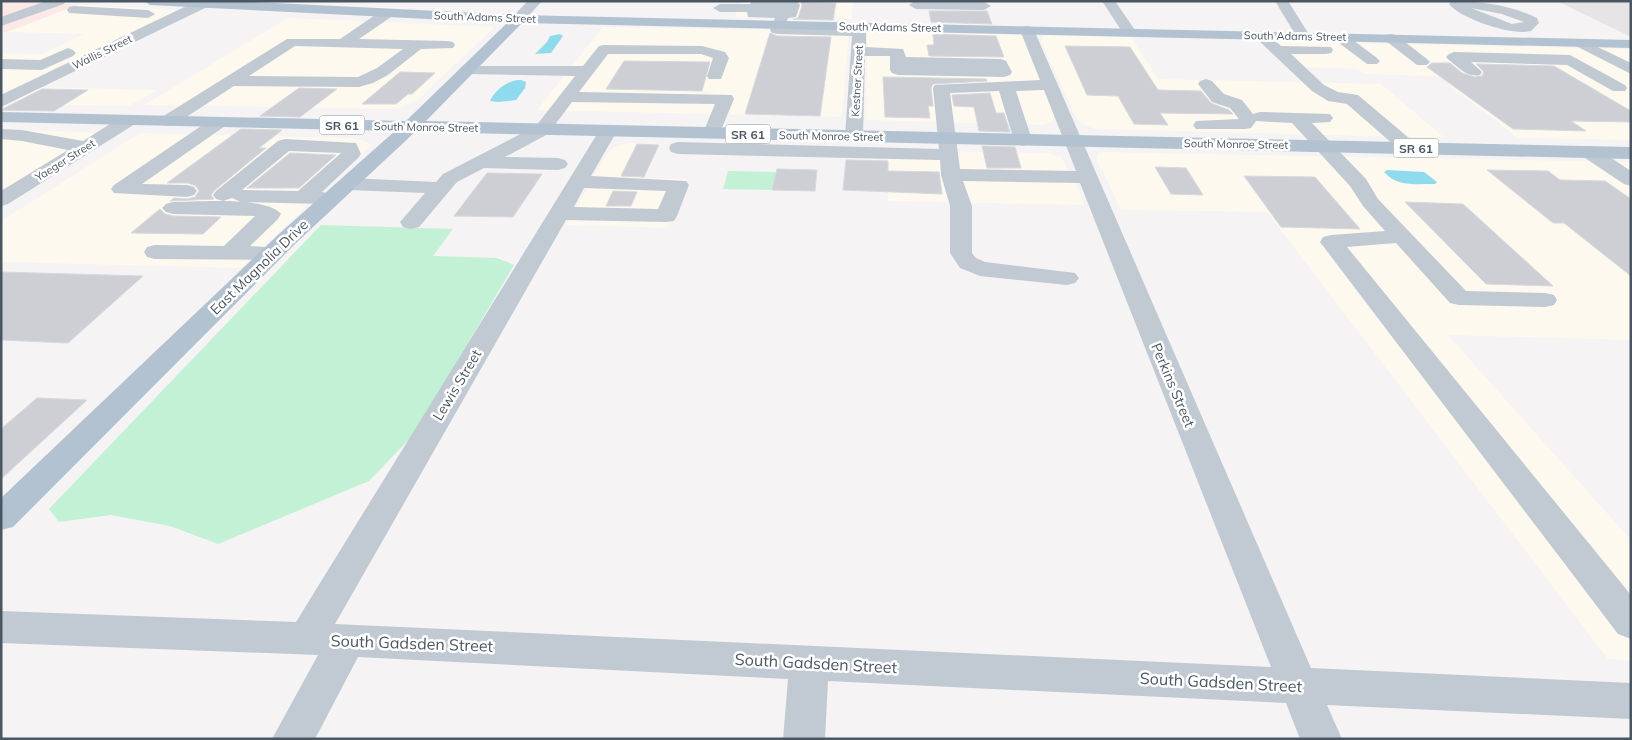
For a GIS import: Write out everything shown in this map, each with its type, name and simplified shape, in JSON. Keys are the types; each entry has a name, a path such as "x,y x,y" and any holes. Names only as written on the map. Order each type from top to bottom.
{"main road":[{"name":"South Adams Street","path":"149,8 202,4 518,19 712,23 785,16"},
{"name":"East Magnolia Drive","path":"1,518 272,253 411,126 518,19"},
{"name":"South Adams Street","path":"859,30 919,28 1631,44"},
{"name":"South Monroe Street","path":"37,118 608,131 681,141 712,134 812,144 854,136 948,156 1023,140 1631,153"}],"street":[{"path":"1,22 59,1"},
{"path":"106,12 134,1"},
{"path":"1108,1 1130,33"},
{"path":"1275,50 1326,50 1306,36 1282,1"},
{"path":"919,28 915,3 984,6"},
{"name":"Wallis Street","path":"1,102 202,4"},
{"path":"518,19 533,4 554,6"},
{"path":"700,50 721,4 755,8 753,14 785,16 778,30 800,28 859,30"},
{"path":"74,10 106,12 149,8"},
{"path":"1,9 24,13"},
{"path":"1,15 24,13"},
{"path":"344,44 386,14"},
{"path":"1515,29 1565,60"},
{"name":"Kestner Street","path":"854,136 868,63 859,30"},
{"name":"Perkins Street","path":"1027,30 1321,739"},
{"path":"1260,35 1318,88 1334,97 1352,99 1409,148"},
{"path":"1340,37 1372,61"},
{"path":"1391,38 1422,62"},
{"path":"1467,40 1494,58"},
{"path":"168,121 292,42 448,45"},
{"path":"1580,43 1631,69"},
{"path":"232,81 359,82 383,73 417,45"},
{"path":"1,64 42,65 82,46 113,47"},
{"path":"411,222 450,178 468,167 484,162 542,130 604,49 700,50 720,55 721,62 715,76"},
{"path":"868,63 898,52 898,64 898,70 1004,72 1001,64 898,64 868,63"},
{"path":"1474,72 1454,57 1570,60 1619,88"},
{"path":"469,68 587,71"},
{"path":"1049,84 941,88 948,156 961,206 962,223 959,239 961,252 968,263 980,269 993,272 1067,278"},
{"path":"1206,84 1218,98 1236,104 1248,119 1245,124 1211,125 1236,144"},
{"path":"1006,86 1023,140"},
{"path":"568,97 726,99 712,134"},
{"path":"1260,117 1324,118 1304,99"},
{"path":"3,128 37,118"},
{"path":"1297,118 1358,183 1370,202 1459,298 1546,300"},
{"path":"1,153 84,119"},
{"name":"Yaeger Street","path":"1,200 129,120"},
{"path":"187,191 121,189 219,122"},
{"path":"3,128 38,139 86,147"},
{"path":"482,128 492,147 484,162"},
{"name":"Lewis Street","path":"306,638 560,213 568,173 608,131"},
{"path":"681,141 812,144 948,156 1087,177"},
{"path":"681,141 694,155 751,162"},
{"path":"662,184 681,141"},
{"path":"304,197 351,154 349,147 285,144 223,195 332,198"},
{"path":"1589,152 1628,177"},
{"path":"443,161 484,162 679,185 666,216 560,213"},
{"path":"348,184 441,188"},
{"path":"173,208 255,209 270,214 230,253"},
{"path":"1402,236 1331,242 1631,623"},
{"path":"155,252 272,253"},
{"name":"South Gadsden Street","path":"1,627 468,644 809,663 1631,701"},
{"path":"293,739 347,640"},
{"path":"804,739 809,663"}],"shaded area":[{"path":"1,1 77,5 7,32 1,32"},
{"path":"741,1 853,1 852,19 735,17"},
{"path":"1557,1 1631,1 1631,37"},
{"path":"77,5 177,10 1,94 1,53 42,54 84,34 7,32"},
{"path":"288,18 495,27 417,100 397,109 144,105"},
{"path":"603,27 849,31 842,117 537,110"},
{"path":"867,31 1022,35 1054,116 1052,122 1043,125 866,120"},
{"path":"1043,35 1131,37 1158,79 1381,84 1445,138 1095,129 1077,120 1041,41"},
{"path":"1273,41 1631,49 1631,140 1518,138 1449,85 1476,85 1465,77 1364,74 1357,69 1298,67"},
{"path":"39,87 157,90 129,106 18,104 19,99"},
{"path":"1,130 93,132 94,134 16,188 1,188"},
{"path":"140,133 353,138 368,142 371,145 241,268 1,262 1,221"},
{"path":"627,143 661,144 645,178 686,179 667,228 566,225 606,155 615,147"},
{"path":"887,150 1049,153 1061,157 1077,185 1084,205 888,201"},
{"path":"1101,152 1631,162 1631,340 1448,335 1631,540 1631,661 1608,659 1267,212 1121,210 1097,163 1097,155"}],"green space":[{"path":"728,171 776,172 772,190 723,189"},
{"path":"321,225 453,229 433,256 497,258 514,265 415,433 369,481 218,544 170,526 111,515 59,522 49,509"}],"water":[{"path":"560,34 563,36 551,53 535,54 547,42 550,36"},
{"path":"521,80 526,82 525,88 516,100 490,101 503,86 512,81"},
{"path":"1387,170 1424,172 1437,182 1435,184 1407,184 1389,177 1384,172"}],"building":[{"path":"801,2 836,3 833,20 793,19 798,18 802,6"},
{"path":"929,11 987,11 992,24 931,22"},
{"path":"770,33 777,36 831,37 820,116 745,114"},
{"path":"933,34 996,36 1004,57 929,56 927,45 934,45"},
{"path":"1065,46 1130,47 1158,90 1201,91 1211,103 1229,110 1233,114 1160,113 1168,125 1134,124 1118,96 1087,95"},
{"path":"624,61 710,62 702,91 606,89"},
{"path":"1432,63 1450,63 1462,73 1475,77 1482,76 1484,72 1476,64 1554,66 1631,111 1631,122 1571,121 1586,131 1513,129 1427,67"},
{"path":"400,72 435,73 412,94 408,94 396,104 362,104"},
{"path":"883,77 986,79 987,81 933,84 931,88 933,106 928,106 930,118 885,117"},
{"path":"299,88 337,89 300,117 260,116"},
{"path":"42,89 88,90 54,111 1,110"},
{"path":"990,93 996,113 1004,113 1010,132 979,131 974,107 954,106 952,95"},
{"path":"241,129 282,130 259,148 266,148 215,190 211,195 214,199 170,201 174,198 187,199 195,197 199,191 196,186 188,183 167,183"},
{"path":"637,144 659,145 644,177 621,176"},
{"path":"982,146 1015,147 1021,168 987,168"},
{"path":"290,153 336,155 299,188 247,188"},
{"path":"846,160 888,161 888,171 939,172 942,194 843,190"},
{"path":"1155,167 1186,168 1203,195 1171,194"},
{"path":"777,169 817,170 815,191 772,190"},
{"path":"1487,170 1548,171 1560,180 1605,181 1631,199 1631,276 1564,223 1553,223"},
{"path":"487,173 542,174 513,217 454,216"},
{"path":"1244,176 1315,177 1360,229 1281,227"},
{"path":"613,191 637,192 631,206 606,206"},
{"path":"1405,202 1463,204 1553,286 1486,284"},
{"path":"160,209 165,214 173,216 221,217 203,234 131,233"},
{"path":"1,272 143,276 68,343 1,340"},
{"path":"37,398 87,400 1,479 1,429"}]}
